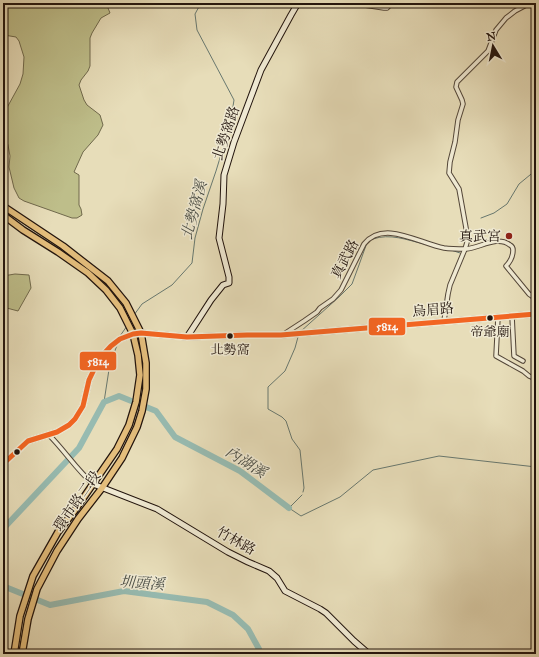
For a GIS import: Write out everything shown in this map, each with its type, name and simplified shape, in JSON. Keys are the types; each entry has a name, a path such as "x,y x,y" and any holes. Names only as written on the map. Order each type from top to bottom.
{"main road":[{"path":"3,206 63,246 108,281 126,303 141,333"},
{"path":"3,215 88,273 106,290 120,308 133,334"},
{"name":"環市路二段","path":"22,654 28,619 38,589 57,551 122,458 137,427 146,389 146,363 141,333"},
{"name":"環市路二段","path":"14,654 20,616 33,576 58,532 117,449 129,425 136,402 140,375 138,355 133,334"}],"street":[{"name":"北勢窩路","path":"187,337 211,300 223,285 229,283 220,238 224,175 234,142 261,70 298,3"},
{"path":"351,3 384,8 387,8 392,3"},
{"path":"444,322 450,285 468,239 458,189 449,173 462,104 462,100 456,87 457,82 488,51 496,30 506,18 530,3"},
{"name":"真武路","path":"281,336 317,312 320,308 333,299 341,290 364,244 368,238 375,234 398,234 444,248 465,249 499,241 505,242 513,248 512,257 506,266 536,299"},
{"name":"烏眉路","path":"3,464 28,441 49,435 70,425 83,406 89,380 99,359 120,339 133,334 141,333 187,337 247,335 281,336 536,314"},
{"path":"512,316 514,356 523,361"},
{"path":"498,317 496,356 536,379"},
{"name":"竹林路","path":"49,435 60,446 78,470 93,484 157,510 228,552 269,571 277,578 284,591 326,613 369,654"}],"green space":[{"path":"3,3 106,3 110,13 101,18 92,33 90,38 90,66 79,85 87,105 100,115 103,125 98,135 83,152 74,172 79,175 79,205 82,215 77,218 72,218 24,201 19,198 14,188 9,167 10,156 8,145 3,130 3,115 20,84 23,74 24,57 19,41 16,37 4,35"},
{"path":"15,274 29,275 31,288 18,311 3,307 3,276"}],"waterway":[{"name":"北勢窩溪","path":"134,315 142,304 172,285 192,263 195,238 230,125 234,100 197,30 195,14 201,3"},
{"path":"481,218 494,213 507,204 519,184 536,170"},
{"path":"373,239 379,237 392,237 424,244"},
{"path":"300,332 352,284 367,243"},
{"path":"451,250 460,253"},
{"name":"北勢窩溪","path":"120,336 127,326"},
{"path":"298,337 285,371 268,387 268,409 286,421 292,439 300,450 304,488 303,492"},
{"name":"北勢窩溪","path":"104,402 110,363 118,343"},
{"name":"內湖溪","path":"3,529 79,448 104,402 119,396 156,411 175,437 240,471 289,508"},
{"name":"內湖溪","path":"302,495 289,508 301,516 340,497 373,470 439,456 536,467"},
{"name":"圳頭溪","path":"3,586 50,605 124,591 207,602 233,615 248,629 259,649 260,654"}],"transit line":[{"name":"5814","path":"3,464 28,441 57,432 69,425 75,419 83,406 89,380 99,359 120,339 133,334 141,333 187,337 281,335 536,314"}],"place":[{"name":"真武宮","path":"509,236"},
{"name":"帝爺廟","path":"490,318"},
{"name":"北勢窩","path":"230,336"}]}
